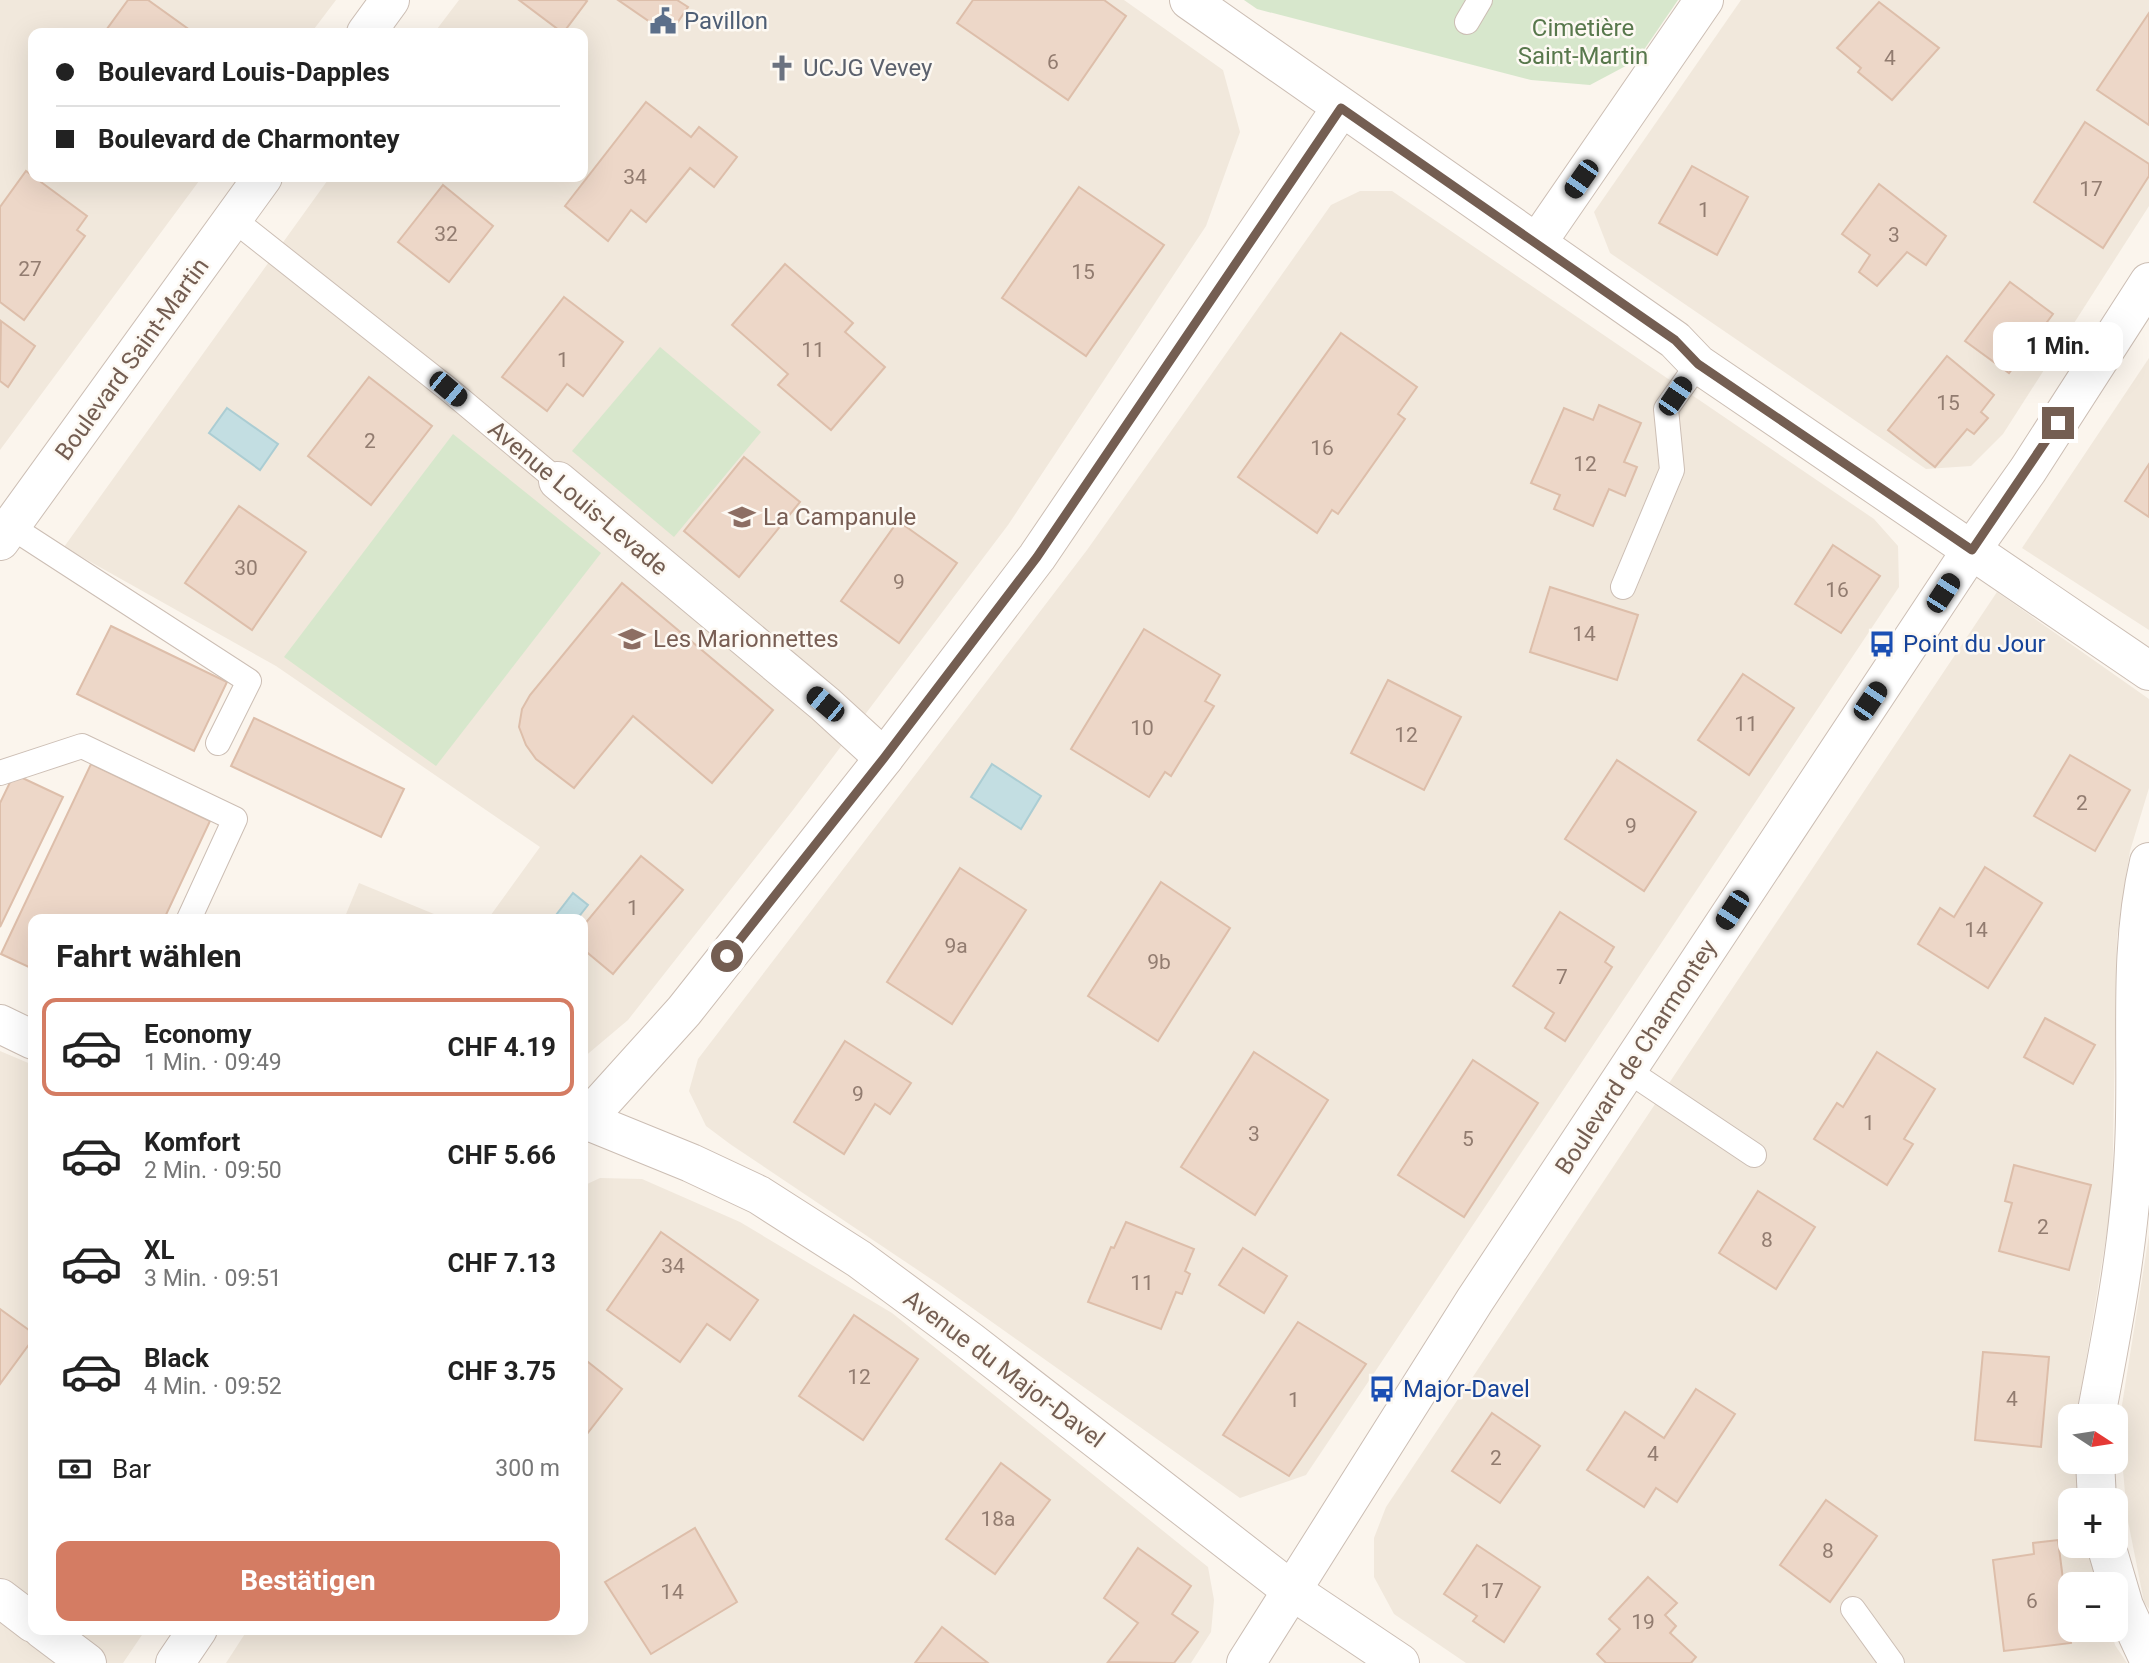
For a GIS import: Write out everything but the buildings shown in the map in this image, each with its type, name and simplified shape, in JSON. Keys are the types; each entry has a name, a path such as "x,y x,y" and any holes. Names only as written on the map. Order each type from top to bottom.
{"street":[{"path":"370,28 390,0"},
{"path":"1189,0 1675,340 1698,364 2149,671"},
{"path":"1537,243 1704,0"},
{"path":"588,1116 684,1011 884,758 1037,557 1341,108"},
{"name":"Boulevard Saint-Martin","path":"5,534 259,182"},
{"name":"Boulevard de Charmontey","path":"1246,1663 1475,1300 1972,550 2028,470 2149,282"},
{"name":"Avenue Louis-Levade","path":"558,481 825,704 884,758"},
{"path":"2098,1404 2130,1207 2137,1083 2135,955 2141,895 2149,862"},
{"path":"0,1024 28,1038"},
{"name":"Avenue du Major-Davel","path":"588,1122 759,1195 859,1259 970,1341 1291,1590 1400,1663"},
{"path":"2110,1558 2142,1659"},
{"path":"0,1598 28,1619"},
{"path":"50,1635 87,1663"},
{"path":"175,1663 194,1635"}],"lane":[{"path":"1467,22 1480,0"},
{"name":"Avenue Louis-Levade","path":"233,219 448,389 558,481"},
{"path":"1623,587 1672,470 1666,409 1698,364"},
{"path":"5,534 249,681 218,743"},
{"path":"0,773 82,746 235,819 190,914"},
{"path":"1627,1070 1754,1155"},
{"path":"1853,1609 1892,1663"}],"shaded area":[{"path":"0,0 336,0 315,28 28,28 28,182 198,182 0,450"},
{"path":"459,0 1124,0 1223,70 1240,132 1206,226 1008,525 793,810 628,1020 588,1054 588,914 492,914 540,847 276,666 64,547 326,182 588,182 588,28 438,28"},
{"path":"1741,0 2149,0 2149,206 2003,434 1971,466 1926,469 1610,253 1594,212"},
{"path":"1360,191 1392,191 1874,519 1898,546 1899,587 1306,1475 1240,1498 940,1285 730,1144 706,1126 689,1091 698,1059 1087,550 1331,205"},
{"path":"2149,358 2149,630 2022,548"},
{"path":"1997,592 2149,699 2149,788 2130,851 2117,937 2112,1201 2079,1404 2058,1404 2058,1474 2079,1474 2080,1488 2058,1488 2058,1558 2091,1558 2095,1572 2058,1572 2058,1642 2114,1642 2127,1663 1466,1663 1394,1614 1374,1577 1374,1538 1386,1507"},
{"path":"359,883 434,914 346,914"},
{"path":"0,1051 28,1063 28,1635 142,1635 123,1663 0,1663"},
{"path":"600,1178 642,1179 740,1222 892,1313 1208,1567 1214,1600 1211,1632 1191,1663 226,1663 244,1635 588,1635 588,1184"},
{"path":"2149,1235 2149,1609 2144,1602 2128,1521 2128,1488 2125,1488 2123,1474 2128,1474 2128,1404 2122,1404"}],"green space":[{"name":"Cimetière Saint-Martin","path":"1244,0 1678,0 1637,60 1590,85 1531,80 1257,9"},
{"path":"660,347 761,432 674,537 572,451"},
{"path":"453,434 601,553 436,766 284,657"}],"water":[{"path":"227,408 278,444 260,470 209,433"},
{"path":"992,764 1041,796 1021,829 971,797"},
{"path":"573,893 588,905 581,914 557,914"}],"place":[{"name":"Pavillon","path":"663,21"},
{"name":"UCJG Vevey","path":"782,68"},
{"name":"La Campanule","path":"742,517"},
{"name":"Les Marionnettes","path":"632,639"},
{"name":"Point du Jour","path":"1882,644"},
{"name":"Major-Davel","path":"1382,1389"}],"route":[{"path":"727,956 884,758 1037,557 1211,301 1253,234 1341,108 1675,340 1698,364 1972,550 2058,423"}]}
